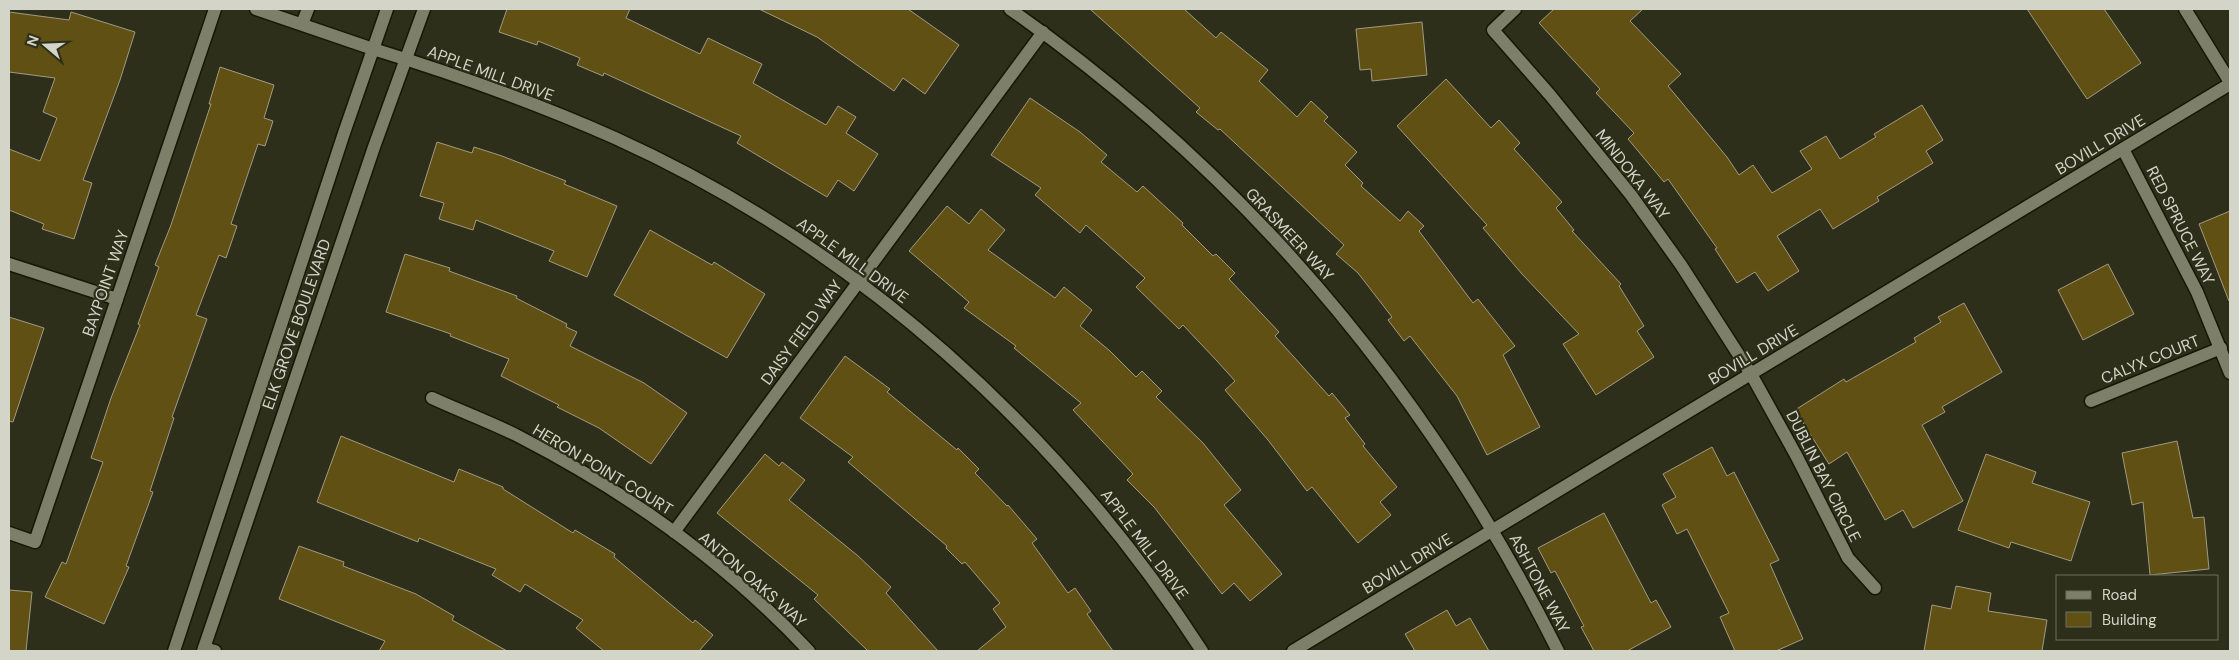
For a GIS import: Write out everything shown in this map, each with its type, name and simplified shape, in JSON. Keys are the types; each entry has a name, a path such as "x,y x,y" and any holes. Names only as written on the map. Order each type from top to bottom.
{"street":[{"name":"BAYPOINT WAY","path":"9,533 35,542 215,9"},
{"name":"APPLE MILL DRIVE","path":"256,9 405,58 518,98 616,138 710,186 771,222 858,282 924,333 999,401 1051,454 1100,509 1167,598 1202,651"},
{"path":"302,24 308,9"},
{"name":"ELK GROVE BOULEVARD","path":"174,651 387,9"},
{"name":"ELK GROVE BOULEVARD","path":"208,650 405,58 424,9"},
{"name":"GRASMEER WAY","path":"1010,9 1043,32 1132,102 1202,166 1295,260 1384,368 1434,436 1493,530"},
{"name":"MINDOKA WAY","path":"1515,9 1492,30 1550,95 1631,195 1681,265 1751,374"},
{"path":"2185,9 2230,83"},
{"name":"DAISY FIELD WAY","path":"674,532 1043,32"},
{"name":"BOVILL DRIVE","path":"1293,651 2230,83"},
{"name":"RED SPRUCE WAY","path":"2123,149 2167,232 2221,348 2230,373"},
{"path":"9,264 117,300"},
{"name":"CALYX COURT","path":"2091,401 2221,348"},
{"name":"DUBLIN BAY CIRCLE","path":"1751,374 1797,457 1848,558 1874,588"},
{"name":"HERON POINT COURT","path":"432,398 516,436 570,464 674,532"},
{"name":"ASHTONE WAY","path":"1493,530 1558,651"},
{"name":"ANTON OAKS WAY","path":"674,532 746,590 809,651"}],"building":[{"path":"507,9 630,9 626,18 700,54 708,38 762,64 753,83 826,125 838,106 856,117 846,133 878,154 854,191 838,180 827,197 737,143 741,136 604,73 603,76 577,65 580,58 538,41 537,45 499,32"},
{"path":"759,9 908,9 959,45 925,94 903,78 894,91 817,37"},
{"path":"1090,9 1184,9 1216,38 1221,32 1268,70 1259,81 1297,117 1311,101 1328,117 1324,121 1357,152 1345,165 1363,183 1361,186 1400,221 1408,211 1424,226 1419,231 1473,303 1478,299 1515,346 1503,355 1540,427 1487,455 1457,396 1410,336 1404,341 1388,320 1392,317 1358,273 1336,254 1344,245 1220,129 1218,130 1196,112 1200,108"},
{"path":"1554,9 1643,9 1630,21 1681,74 1668,86 1727,157 1739,175 1753,165 1772,193 1812,169 1800,151 1826,136 1840,159 1876,137 1874,134 1922,105 1943,140 1926,151 1933,163 1877,197 1879,201 1833,229 1820,209 1777,236 1799,271 1768,291 1755,272 1737,283 1715,249 1717,248 1668,179 1664,182 1628,139 1634,133 1596,93 1600,89 1539,23"},
{"path":"2027,9 2104,9 2141,63 2087,99"},
{"path":"9,12 69,20 71,12 135,32 120,80 83,180 92,183 74,239 42,229 44,224 9,210 9,149 40,161 57,118 43,112 55,78 9,72"},
{"path":"1422,22 1427,75 1372,81 1371,69 1360,70 1356,29"},
{"path":"220,67 274,85 264,118 273,121 265,146 258,144 231,224 237,226 226,258 219,255 196,315 207,319 172,417 174,418 150,491 153,492 126,566 129,567 104,624 45,597 62,562 66,564 103,462 91,458 111,398 140,325 138,324 159,267 155,265 171,225 211,104 209,104"},
{"path":"1446,79 1491,128 1499,120 1520,143 1514,149 1562,202 1556,208 1574,230 1572,231 1621,284 1619,286 1644,326 1637,331 1654,357 1596,395 1563,344 1579,334 1522,274 1483,228 1487,225 1397,126"},
{"path":"1030,98 1080,132 1107,155 1101,162 1137,192 1143,186 1183,223 1182,225 1213,256 1216,254 1235,273 1229,279 1279,332 1275,336 1329,396 1332,393 1350,415 1345,418 1365,444 1363,446 1397,487 1380,502 1391,515 1358,543 1312,487 1307,491 1268,440 1225,390 1235,381 1183,325 1179,329 1136,287 1145,278 1086,225 1080,233 1035,195 1041,188 991,155"},
{"path":"437,142 472,153 474,147 502,156 566,181 564,184 617,206 587,277 549,261 554,251 476,220 473,230 439,219 444,203 420,196"},
{"path":"947,206 969,224 981,209 1005,230 988,250 1055,298 1064,287 1092,310 1080,326 1110,351 1136,377 1142,371 1162,391 1156,397 1203,443 1241,490 1224,505 1282,574 1250,601 1234,583 1222,594 1154,507 1127,480 1133,474 1073,410 1081,403 1014,348 1016,346 964,308 969,302 909,251"},
{"path":"2230,211 2230,301 2229,301 2199,224"},
{"path":"650,230 712,265 714,262 765,294 727,358 614,295"},
{"path":"405,254 450,268 449,271 517,296 516,298 567,324 566,327 577,332 570,346 644,383 687,413 651,464 599,428 557,407 559,405 501,376 509,359 450,336 451,334 386,312"},
{"path":"2108,264 2134,314 2083,340 2058,290"},
{"path":"1964,303 2002,372 1942,407 1945,412 1922,425 1963,501 1913,528 1903,510 1885,520 1847,452 1829,464 1795,410 1844,379 1846,382 1916,342 1914,338 1941,322 1938,317"},
{"path":"9,317 44,328 13,422 9,421"},
{"path":"845,356 890,389 887,392 957,450 958,448 979,469 975,473 1008,505 1037,539 1032,543 1068,593 1075,588 1091,611 1087,614 1113,651 977,651 1006,627 993,609 1000,603 965,562 962,564 946,548 947,546 848,462 853,457 800,418"},
{"path":"341,436 454,482 459,469 503,487 503,489 573,533 575,530 615,554 614,557 693,623 695,620 713,635 699,651 604,651 576,628 583,620 525,584 520,592 492,575 496,569 419,538 418,542 317,502"},
{"path":"2177,441 2193,518 2204,517 2209,569 2150,575 2143,502 2132,505 2122,453"},
{"path":"1712,447 1727,476 1734,472 1779,560 1770,564 1803,639 1776,651 1735,651 1720,617 1729,613 1687,529 1677,534 1662,505 1676,497 1663,474"},
{"path":"765,454 779,466 782,462 805,480 789,500 857,555 891,587 886,593 938,651 868,651 814,599 818,595 717,513"},
{"path":"1986,454 2036,472 2032,483 2090,502 2071,561 2011,542 2009,548 1958,530"},
{"path":"1604,513 1651,603 1656,600 1671,627 1627,651 1594,651 1581,627 1584,626 1555,571 1551,573 1538,548"},
{"path":"299,546 344,562 343,566 416,594 454,616 452,620 507,651 379,651 385,641 279,599"},
{"path":"1956,586 1991,593 1988,611 2047,620 2042,651 1924,651 1932,605 1951,609"},
{"path":"9,590 32,592 26,651 9,651"},
{"path":"1447,610 1456,626 1470,618 1489,651 1415,651 1405,634"}]}
